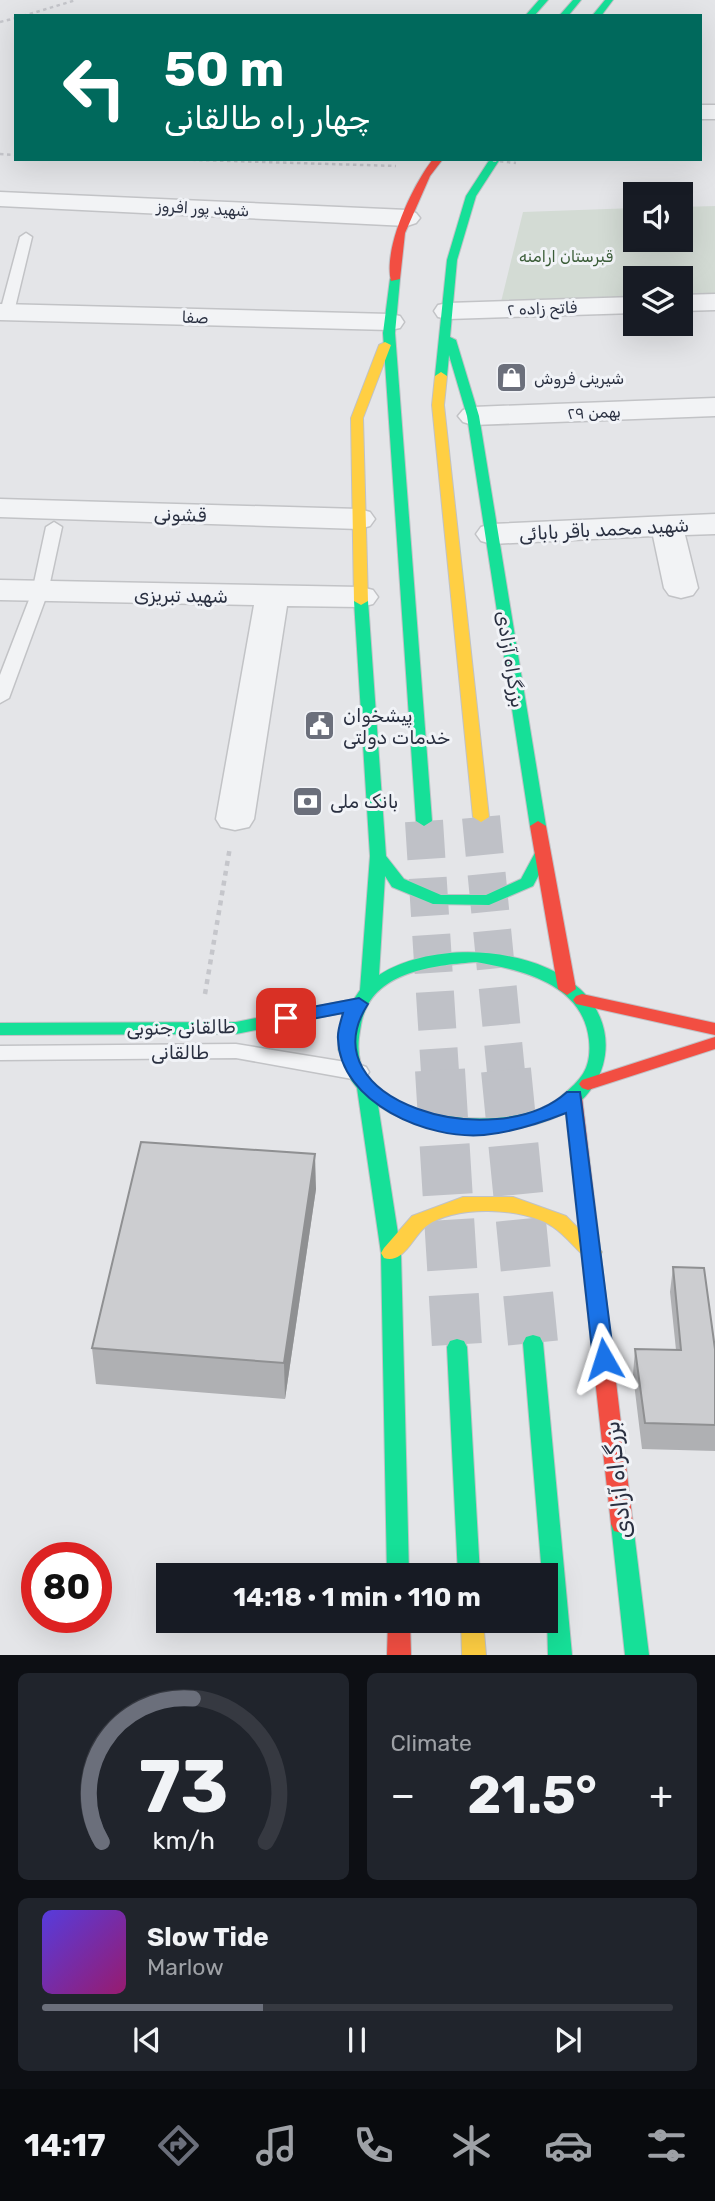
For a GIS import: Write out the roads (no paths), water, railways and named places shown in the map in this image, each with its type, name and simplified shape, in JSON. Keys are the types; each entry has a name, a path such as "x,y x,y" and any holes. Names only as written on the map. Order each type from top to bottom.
{"main road":[{"path":"531,14 544,0"},
{"path":"565,14 577,0"},
{"path":"598,14 609,0"},
{"name":"بزرگراه آزادی","path":"481,817 438,405 452,260 471,196 494,161"},
{"path":"424,821 390,328 400,233 435,163"},
{"name":"بزرگراه آزادی","path":"447,321 473,416 542,854 567,989"},
{"path":"364,997 378,856 361,597 356,418 390,328"},
{"path":"378,856 398,883 439,900 489,900 527,882 542,854"},
{"path":"715,1029 582,1000 554,978 517,963 476,957 435,960 398,971 364,997 352,1012 346,1037 351,1062 362,1079 396,1109 436,1124 481,1129 524,1123 562,1107 588,1084 715,1043"},
{"name":"طالقانی جنوبی","path":"0,1028 236,1028 364,997"},
{"path":"582,1000 597,1027 600,1056 588,1084"},
{"path":"362,1079 391,1253 398,1563"},
{"name":"بزرگراه آزادی","path":"573,1097 637,1655"},
{"path":"391,1253 419,1221 463,1204 513,1204 559,1221 592,1252"},
{"path":"533,1343 559,1655"},
{"path":"457,1347 468,1563"},
{"path":"399,1633 399,1655"},
{"path":"473,1633 474,1655"}],"street":[{"name":"شهید پور افروز","path":"0,199 407,218"},
{"path":"693,303 715,302"},
{"name":"فاتح زاده ۲","path":"447,321 623,306"},
{"name":"صفا","path":"3,312 390,328"},
{"name":"۲۹ بهمن","path":"473,416 715,407"},
{"name":"قشونی","path":"0,508 359,519"},
{"name":"شهید محمد باقر بابائی","path":"492,534 715,524"},
{"path":"667,526 681,588"},
{"name":"شهید تبریزی","path":"0,590 361,597"},
{"path":"235,819 272,597"}],"lane":[{"path":"3,312 26,237"},
{"path":"0,698 40,592 54,527"},
{"name":"طالقانی","path":"0,1053 236,1051 362,1079"}],"tunnel":[{"path":"481,817 506,1072"},
{"path":"424,821 440,1072"},
{"path":"440,1070 457,1347"},
{"path":"506,1070 533,1343"}],"place":[{"name":"شیرینی فروش","path":"511,378"},
{"name":"پیشخوان خدمات دولتی","path":"320,726"},
{"name":"بانک ملی","path":"307,801"}],"park label":[{"name":"قبرستان ارامنه","path":"566,256"}]}
